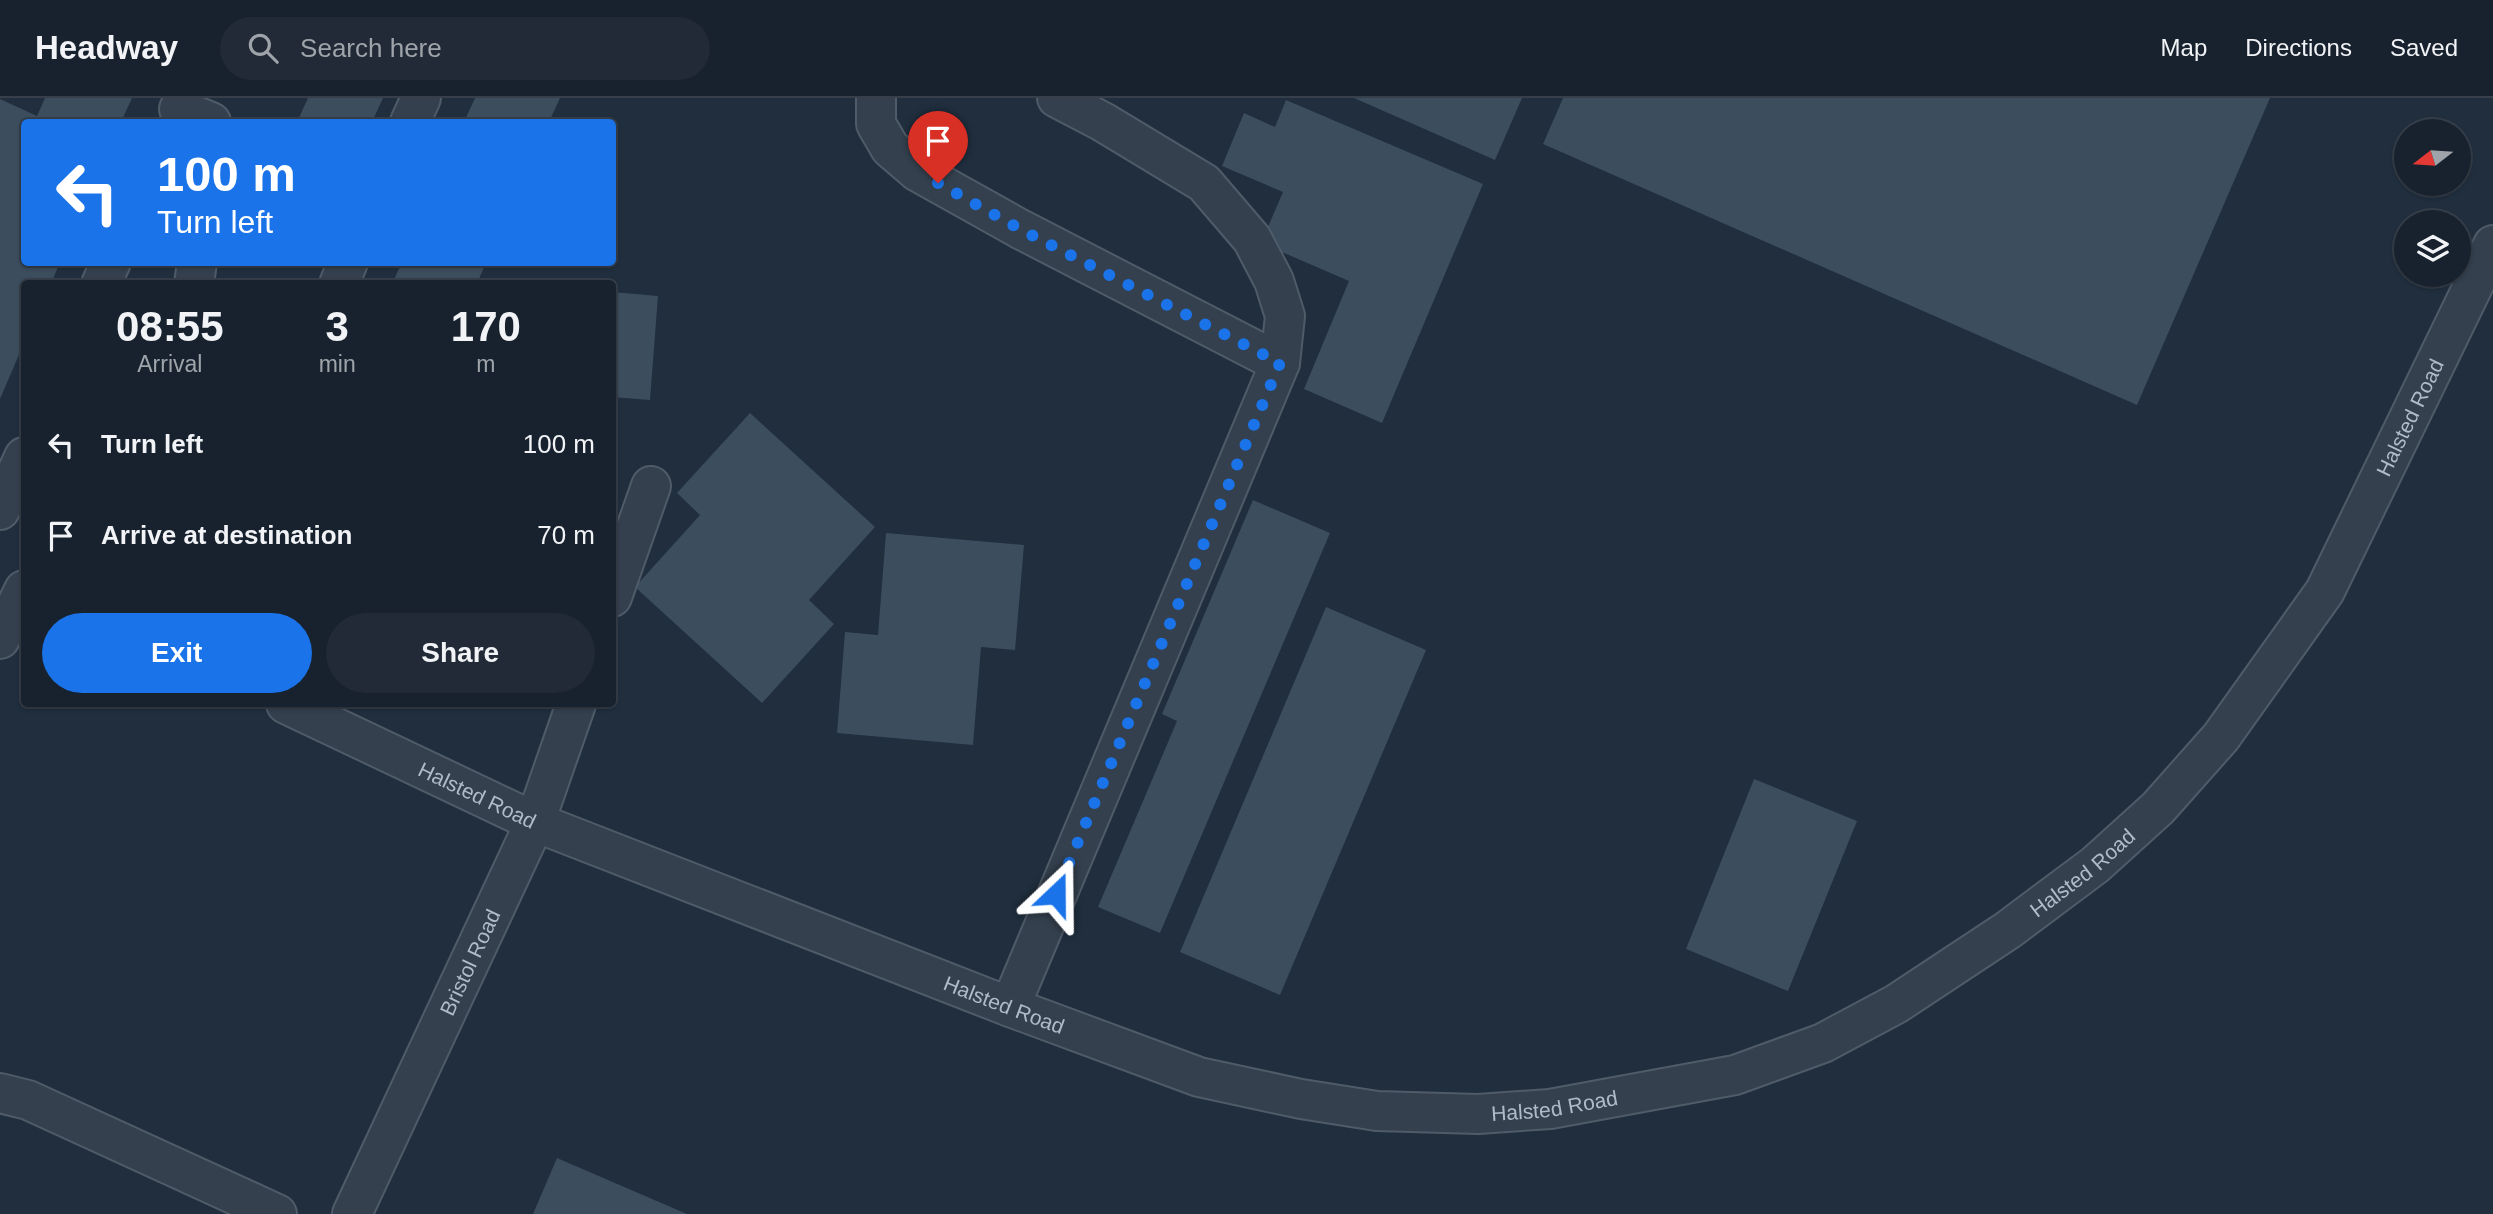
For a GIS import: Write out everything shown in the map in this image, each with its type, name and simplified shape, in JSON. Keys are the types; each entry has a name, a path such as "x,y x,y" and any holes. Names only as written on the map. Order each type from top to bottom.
{"lane":[{"path":"411,119 421,98"},
{"path":"876,98 876,124 890,148 918,172 1020,229 1280,363"},
{"path":"1010,1007 1280,363 1285,316 1274,281 1252,239 1204,183 1103,122 1057,98"},
{"name":"Halsted Road","path":"292,707 535,822 1010,1007 1199,1077 1301,1099 1377,1111 1478,1114 1550,1109 1735,1075 1823,1044 1896,1004 1997,938 2095,865 2158,808 2221,737 2325,591 2481,302 2493,245"},
{"path":"0,510 21,464"},
{"path":"616,586 651,486"},
{"path":"0,570 21,578"},
{"path":"0,639 21,596"},
{"name":"Bristol Road","path":"352,1214 535,822 575,707"},
{"path":"0,1093 28,1100 277,1214"}],"building":[{"path":"45,98 132,98 122,119 21,119 21,266 58,266 53,280 21,280 21,350 0,399 0,99 37,116"},
{"path":"308,98 383,98 373,119 298,119"},
{"path":"475,98 560,98 550,119 465,119"},
{"path":"1354,98 1522,98 1495,160"},
{"path":"1563,98 2270,98 2137,405 1543,144"},
{"path":"1286,100 1483,184 1382,423 1304,389 1349,281 1261,243 1283,192 1222,166 1244,113 1275,127"},
{"path":"400,266 484,266 479,280 394,280"},
{"path":"616,292 658,296 650,400 616,397"},
{"path":"750,413 875,527 809,600 834,624 762,703 635,587 700,515 677,493"},
{"path":"1253,500 1330,533 1160,933 1098,907 1177,721 1162,714"},
{"path":"886,533 1024,545 1015,650 981,647 973,745 837,733 845,632 878,635"},
{"path":"1326,607 1426,650 1280,995 1180,952"},
{"path":"1754,779 1857,821 1788,991 1686,949"},
{"path":"557,1158 687,1214 533,1214"}],"route":[{"path":"938,183 1020,229 1280,363 1056,894"}]}
